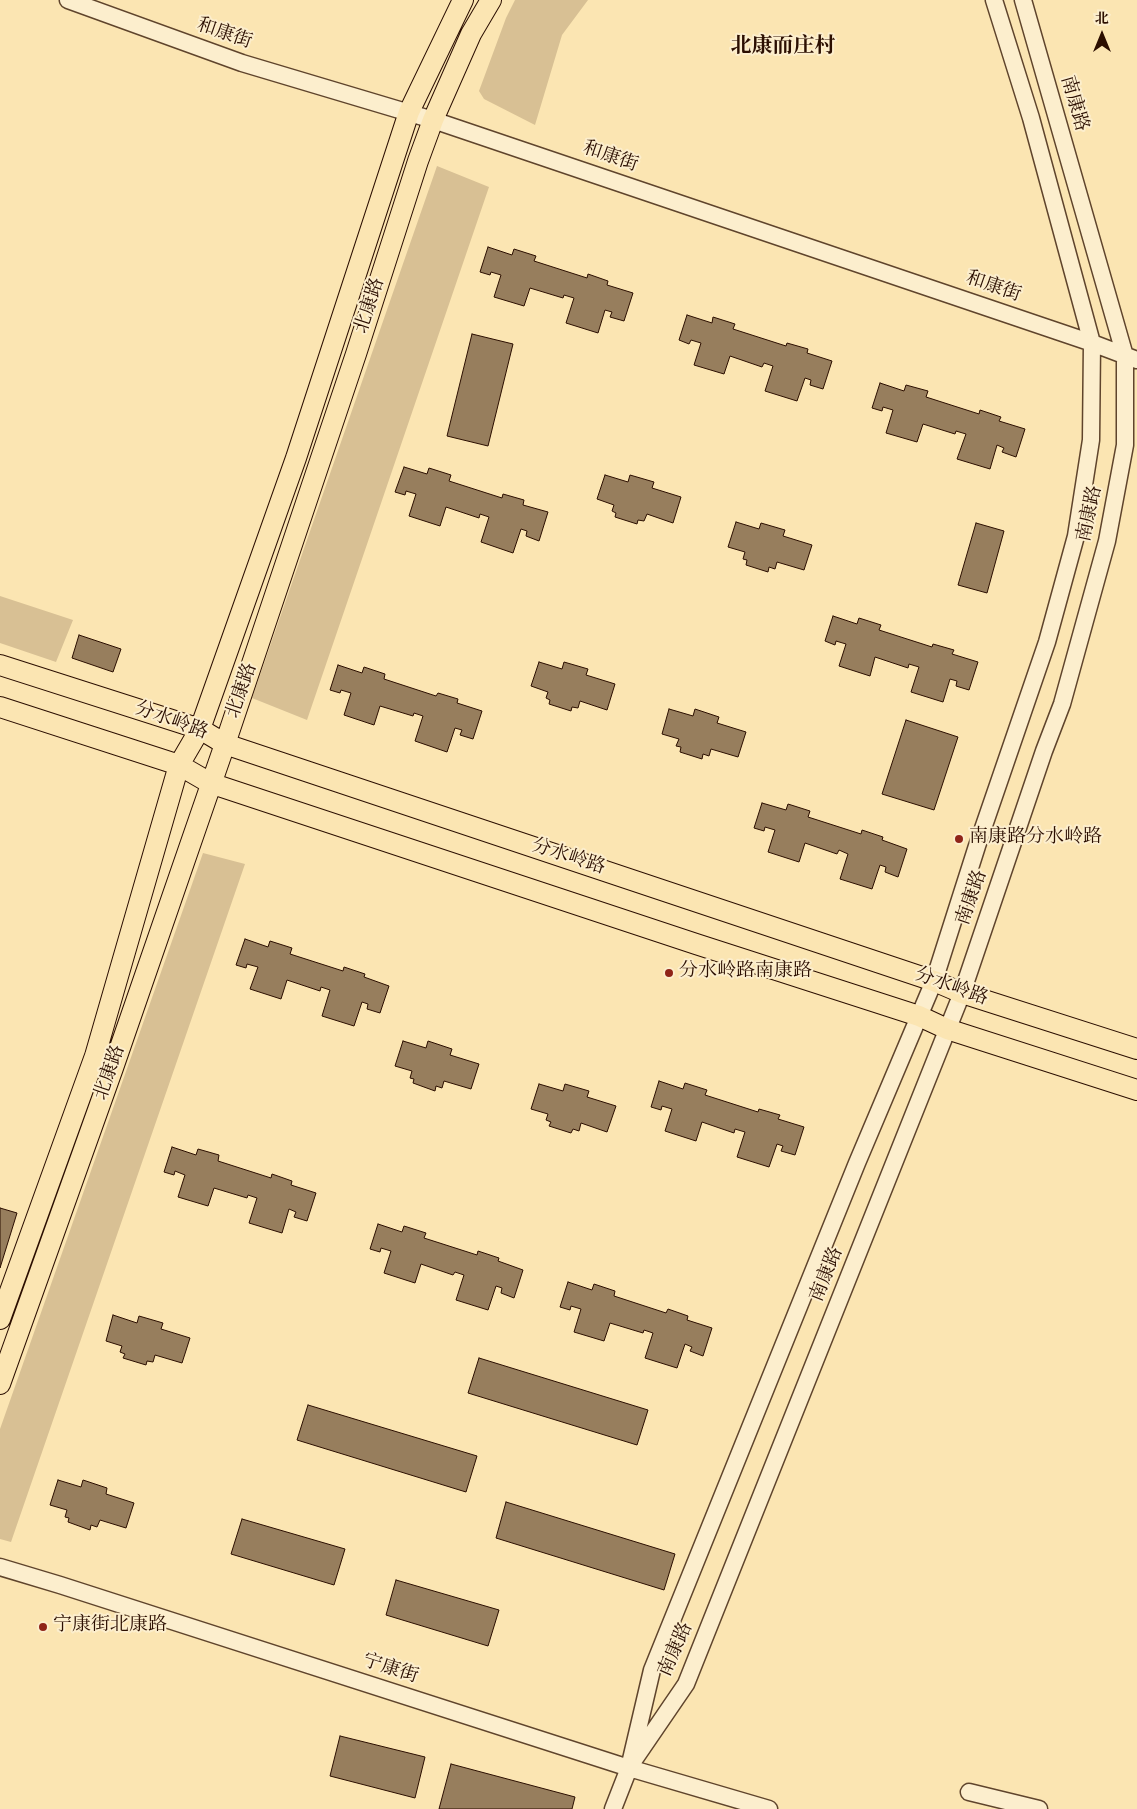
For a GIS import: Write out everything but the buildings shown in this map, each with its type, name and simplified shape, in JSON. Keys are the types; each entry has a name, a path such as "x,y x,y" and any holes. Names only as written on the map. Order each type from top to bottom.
{"main road":[{"name":"北康路","path":"0,1319 94,1056 179,765 200,730 296,458 409,112 463,0"},
{"name":"北康路","path":"0,1384 116,1059 225,744 433,120 471,34 491,0"},
{"name":"分水岭路","path":"0,664 200,730 225,744 934,981 962,993 1137,1049"},
{"name":"分水岭路","path":"0,707 179,765 210,783 919,1016 947,1029 1137,1090"}],"street":[{"name":"和康街","path":"68,0 242,63 409,112 1092,343 1131,358"},
{"name":"南康路","path":"613,1809 629,1768 652,1670 857,1163 934,981 977,846 1047,642 1076,536 1091,440 1092,343 1030,118 994,0"},
{"name":"南康路","path":"629,1768 686,1684 962,993 1040,761 1062,704 1107,540 1125,444 1131,358 1022,0"},
{"name":"宁康街","path":"0,1567 629,1768 769,1809"},
{"path":"969,1792 1039,1809"}],"shaded area":[{"path":"515,0 588,0 562,35 535,125 484,99 479,91 506,18"},
{"path":"437,166 489,187 307,720 252,698"},
{"path":"0,596 73,620 56,662 0,643"},
{"path":"203,853 245,864 11,1542 0,1539 0,1429"}],"place":[{"name":"南康路分水岭路","path":"959,839"},
{"name":"分水岭路南康路","path":"669,973"},
{"name":"宁康街北康路","path":"43,1627"}],"district":[{"name":"北康而庄村","path":"783,48"}]}
